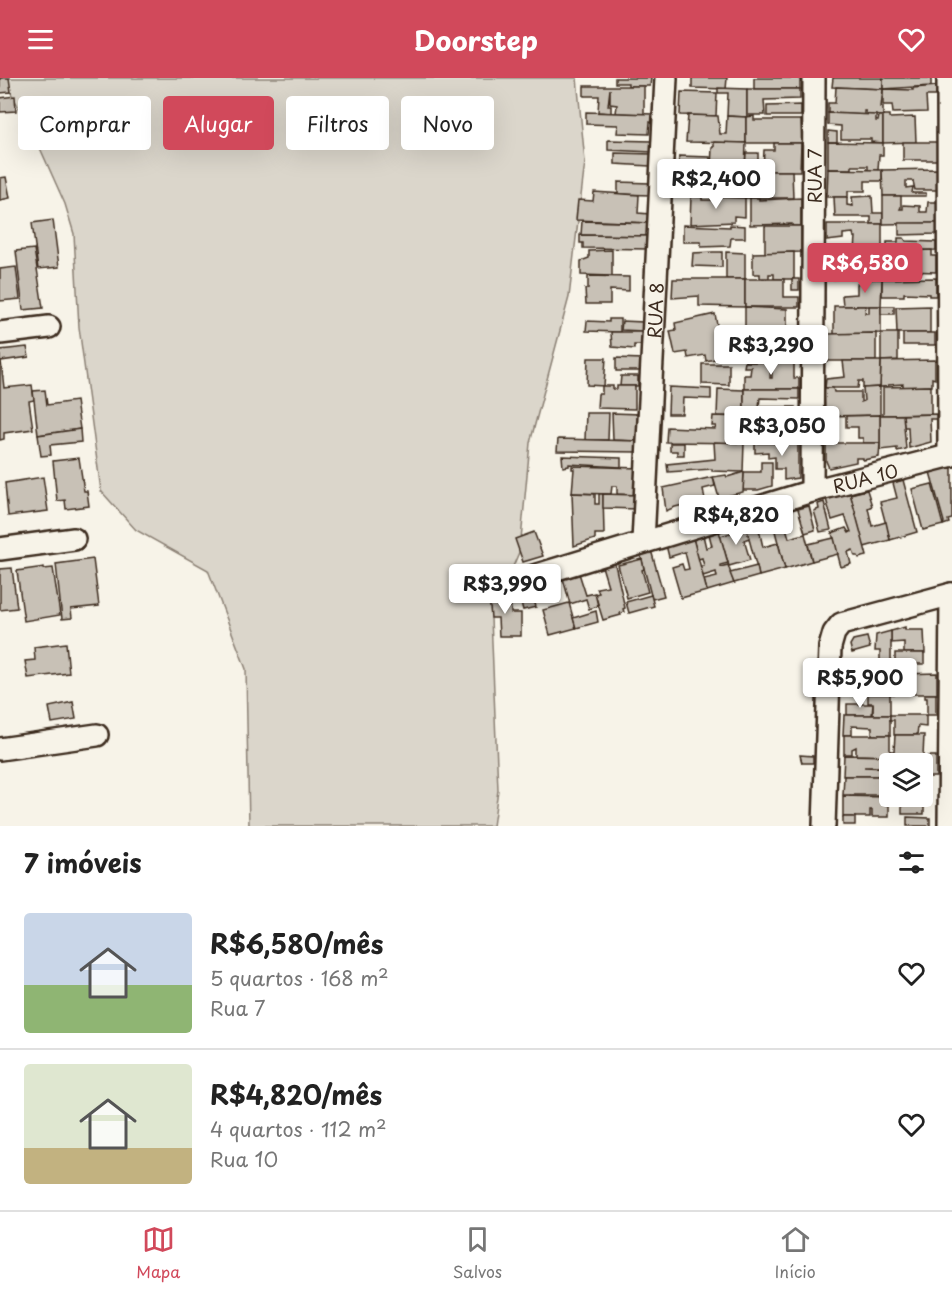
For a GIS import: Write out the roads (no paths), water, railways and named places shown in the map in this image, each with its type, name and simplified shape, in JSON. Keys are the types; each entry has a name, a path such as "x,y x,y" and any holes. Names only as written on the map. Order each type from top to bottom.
{"street":[{"name":"RUA 8","path":"643,542 666,78"},
{"name":"RUA 7","path":"812,491 814,78"},
{"path":"948,78 950,455"},
{"path":"0,333 50,327"},
{"name":"RUA 10","path":"501,586 812,491 950,455"},
{"path":"0,549 74,539"},
{"path":"824,826 830,647 834,633 841,624 952,594 950,826"},
{"path":"0,749 97,735"}]}
